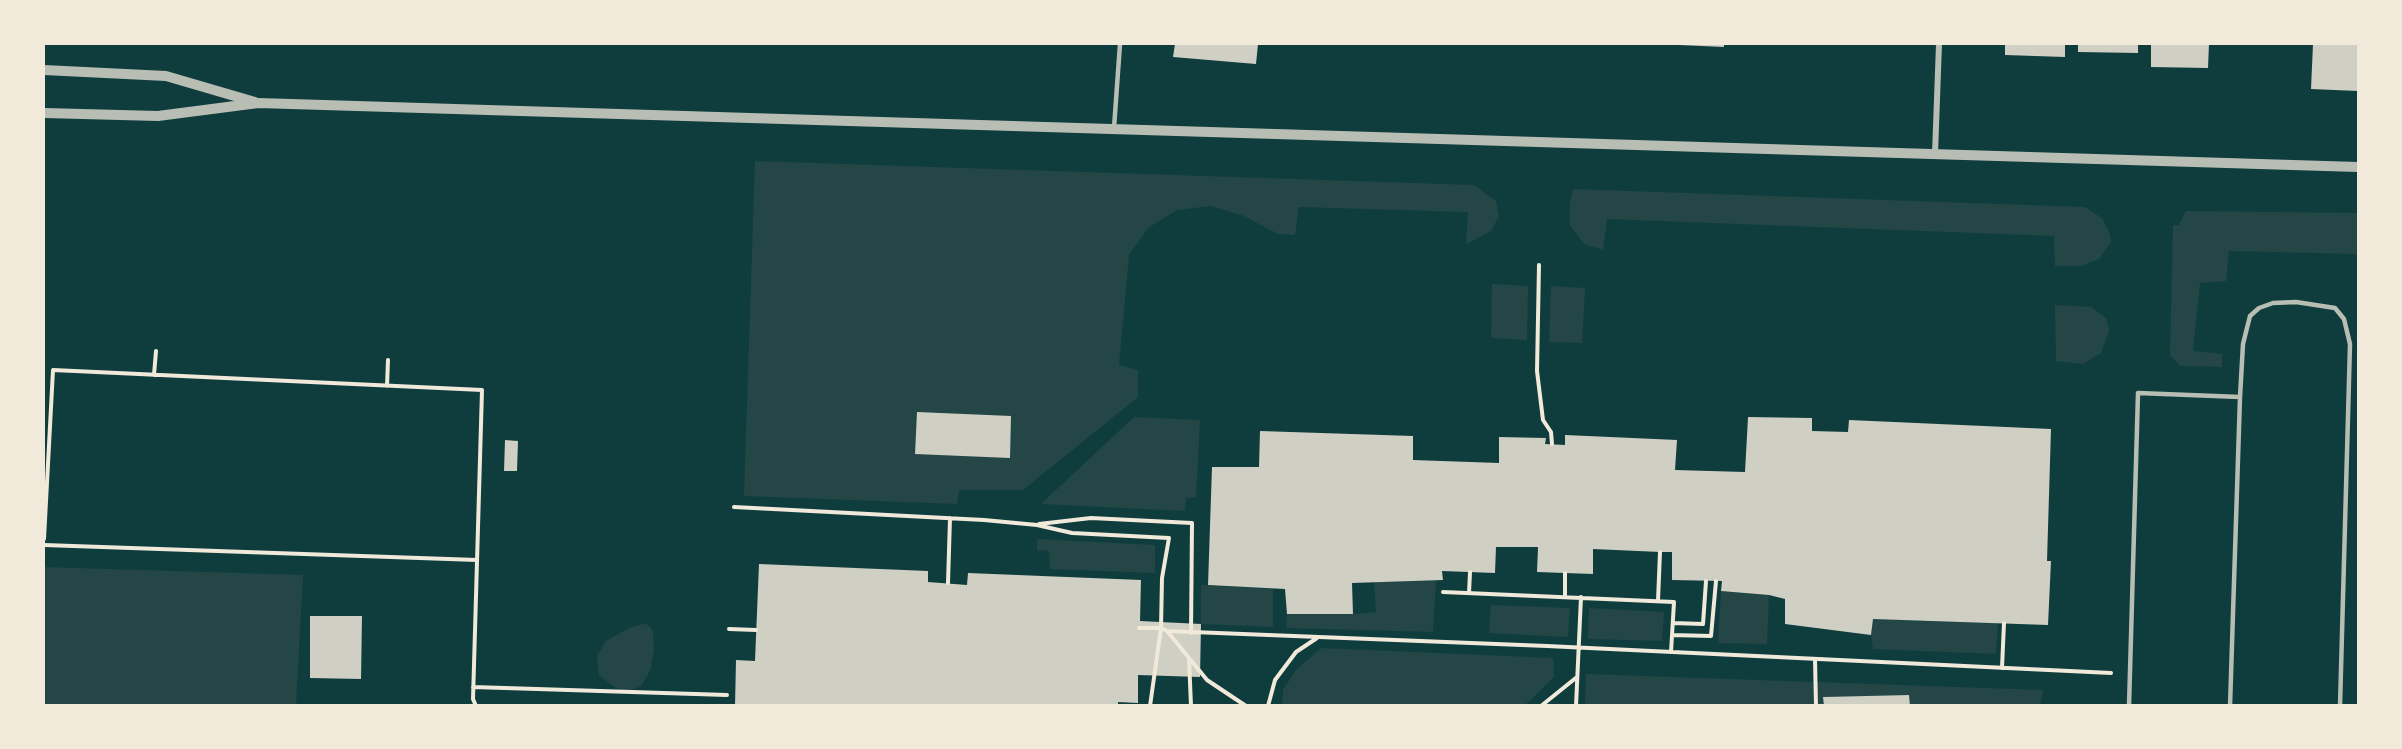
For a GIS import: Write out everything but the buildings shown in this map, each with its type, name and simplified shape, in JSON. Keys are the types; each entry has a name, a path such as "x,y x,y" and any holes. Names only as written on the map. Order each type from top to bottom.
{"street":[{"path":"1935,154 1939,44"},
{"path":"44,70 166,76 258,103"},
{"path":"44,113 158,116 258,103 2358,167"}],"lane":[{"path":"1114,129 1120,44"},
{"path":"2230,705 2243,344 2250,316 2259,308 2273,303 2296,302 2335,308 2344,319 2350,344 2340,705"},
{"path":"2129,705 2138,393 2240,397"}],"path":[{"path":"1539,265 1537,371 1543,420 1551,432 1552,444"},
{"path":"154,375 156,351"},
{"path":"387,386 388,360"},
{"path":"44,540 53,370 482,390 472,699 476,705"},
{"path":"734,507 950,518 1037,525 1072,533 1169,538 1162,578 1161,628 1150,705"},
{"path":"948,583 950,518"},
{"path":"1037,525 1091,518 1192,523 1191,633"},
{"path":"44,545 477,560"},
{"path":"1658,601 1660,552"},
{"path":"1469,593 1470,572"},
{"path":"1565,573 1565,596"},
{"path":"1673,622 1703,624 1706,581"},
{"path":"1672,635 1711,636 1716,581"},
{"path":"1443,592 1674,602 1671,652"},
{"path":"1576,705 1581,597"},
{"path":"2002,668 2004,623"},
{"path":"1139,628 1161,628 1167,631 1191,633 1671,652 2130,674"},
{"path":"729,629 756,630"},
{"path":"1167,631 1207,680 1246,705"},
{"path":"1268,705 1275,680 1296,652 1318,638"},
{"path":"1189,658 1191,705"},
{"path":"1815,659 1816,705"},
{"path":"1541,705 1578,676"},
{"path":"473,687 727,695"}],"shaded area":[{"path":"755,161 1474,185 1496,201 1499,216 1491,231 1466,244 1468,212 1299,207 1295,235 1278,234 1244,216 1211,206 1177,210 1148,228 1129,255 1119,365 1138,370 1138,397 1023,490 959,490 957,504 744,496"},
{"path":"1573,189 2085,207 2102,218 2111,242 2099,259 2081,266 2055,266 2054,236 1607,219 1603,250 1584,244 1570,225"},
{"path":"2186,211 2358,213 2358,254 2229,251 2226,281 2200,283 2193,351 2222,354 2222,367 2180,366 2170,355 2173,225 2179,225"},
{"path":"1492,284 1528,286 1527,340 1491,338"},
{"path":"1551,286 1585,288 1582,343 1549,342"},
{"path":"2055,305 2091,307 2106,318 2109,331 2101,353 2083,364 2056,361"},
{"path":"1134,417 1200,420 1196,497 1186,498 1185,511 1041,504"},
{"path":"1037,539 1155,545 1155,573 1050,569 1049,551 1037,550"},
{"path":"44,567 303,575 296,705 44,705"},
{"path":"1436,580 1433,632 1286,628 1287,614 1376,612 1374,582"},
{"path":"1201,585 1273,589 1273,627 1201,624"},
{"path":"1721,591 1769,595 1767,644 1718,643"},
{"path":"1491,605 1570,608 1568,637 1489,633"},
{"path":"1589,608 1664,612 1662,641 1588,639"},
{"path":"1873,619 1998,623 1996,654 1873,649 1871,635"},
{"path":"646,623 653,631 654,650 650,671 641,686 626,692 613,686 599,675 597,656 606,641 629,628"},
{"path":"1321,648 1553,658 1554,677 1525,705 1282,705 1283,690 1295,671"},
{"path":"1586,674 2043,690 2040,706 1910,705 1908,695 1824,697 1824,706 1585,706"}]}
